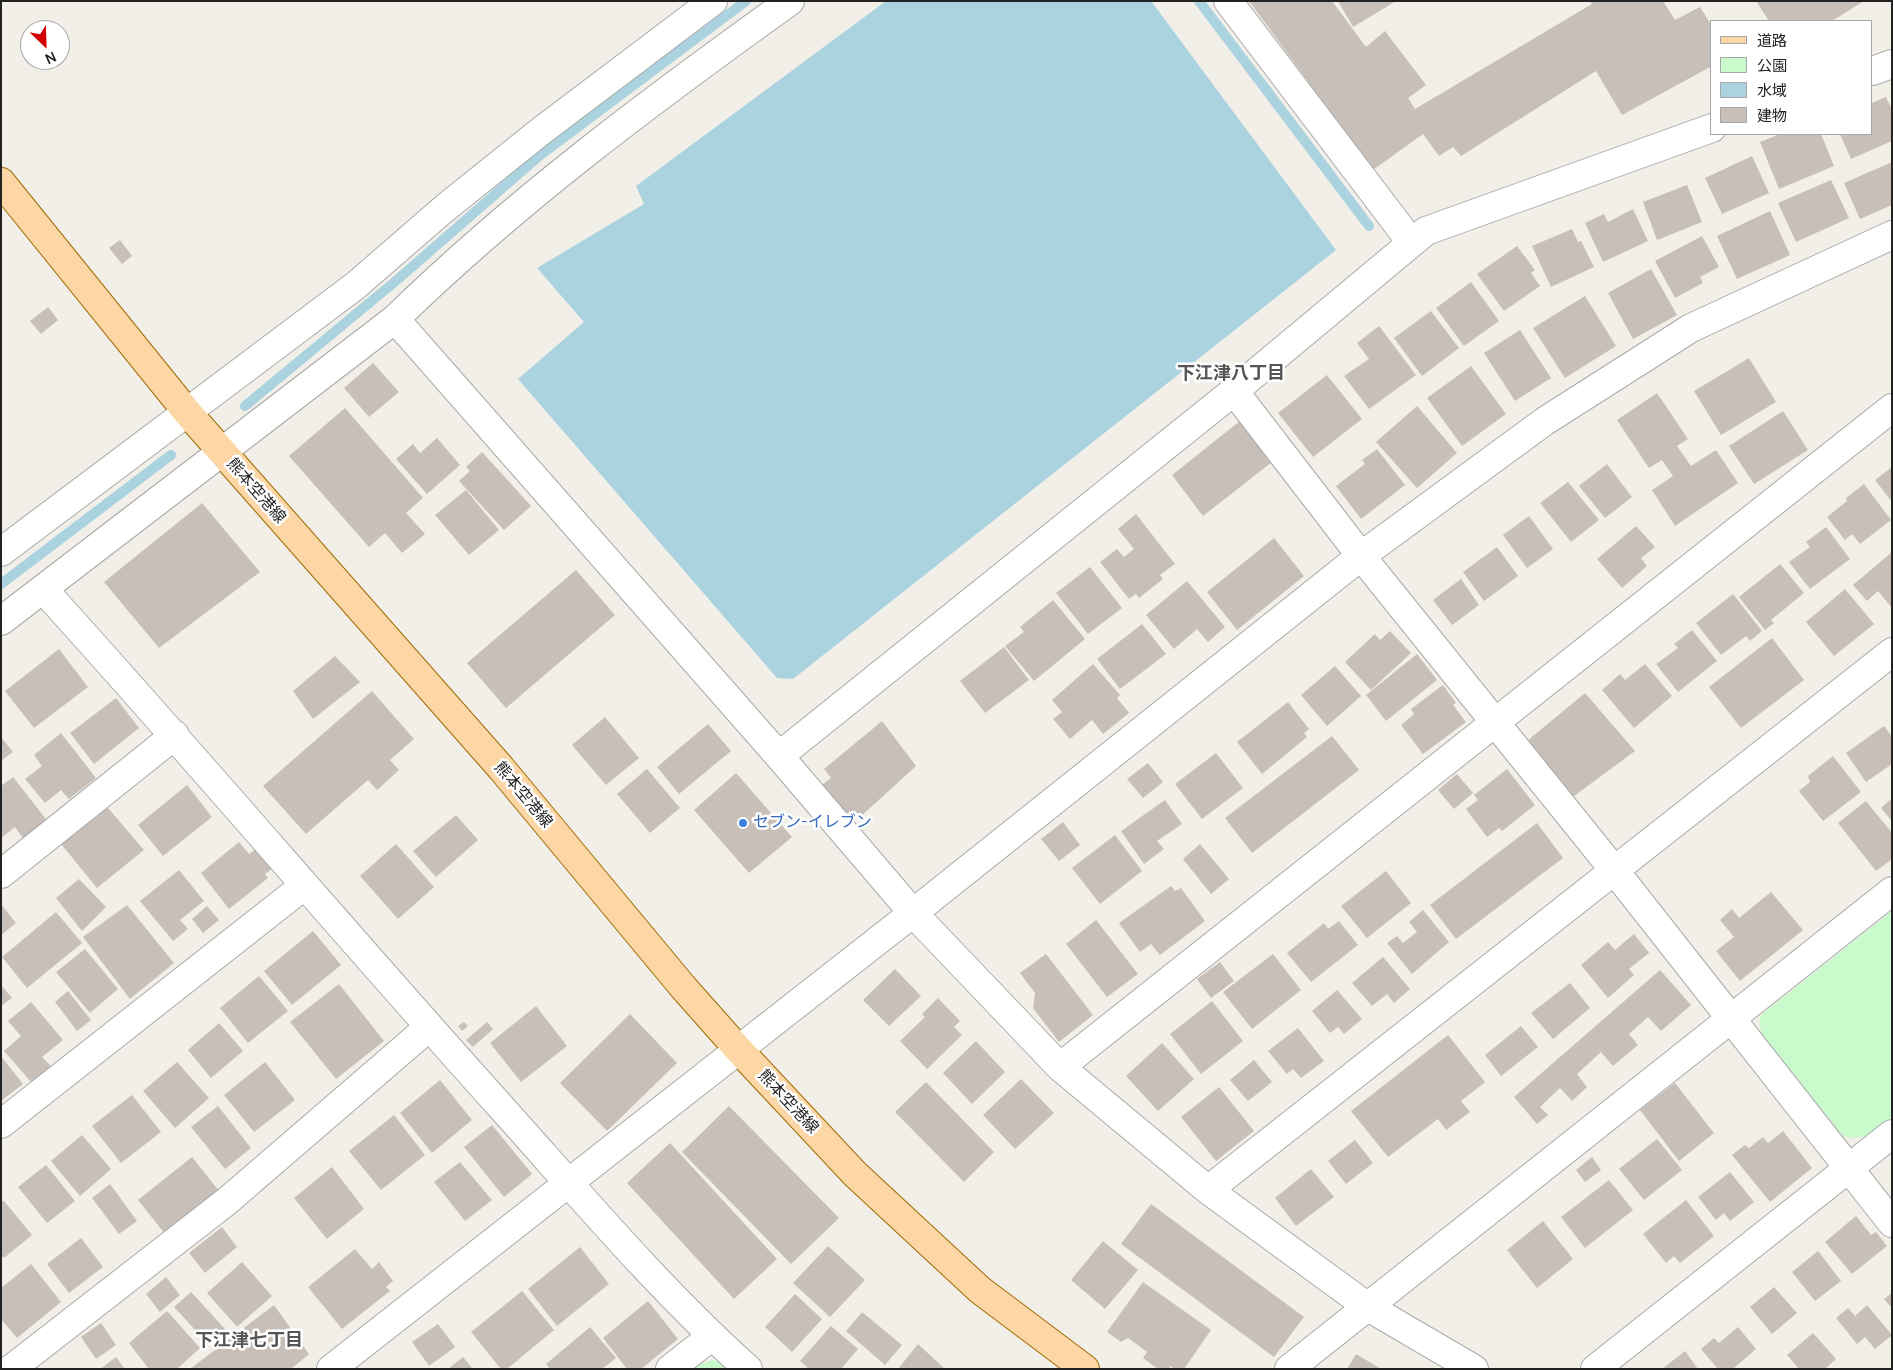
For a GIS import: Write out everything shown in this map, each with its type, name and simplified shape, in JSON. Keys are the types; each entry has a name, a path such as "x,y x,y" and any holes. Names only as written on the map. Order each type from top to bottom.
{"main road":[{"name":"熊本空港線","path":"1,182 187,412 501,768 683,987 738,1049 855,1174 980,1290 1085,1369"}],"street":[{"path":"1,552 355,286 445,208 540,131 713,1"},
{"path":"1,621 395,319 450,266 512,212 615,131 790,1"},
{"path":"1228,1 1411,242"},
{"path":"1873,71 1892,64"},
{"path":"779,756 1234,391 1426,231 1710,129"},
{"path":"331,1369 913,913 1361,556 1545,421 1691,328 1892,235"},
{"path":"395,319 779,756 913,913 1060,1067 1208,1190 1368,1307 1474,1369"},
{"path":"1234,391 1361,556 1614,870 1892,1223"},
{"path":"1060,1067 1892,408"},
{"path":"43,589 175,735 429,1028 569,1183 712,1336 748,1369"},
{"path":"1208,1190 1892,652"},
{"path":"1,874 175,735"},
{"path":"1,1124 305,885"},
{"path":"1289,1369 1892,891"},
{"path":"21,1365 226,1202 429,1028"},
{"path":"1595,1369 1892,1134"},
{"path":"670,1369 712,1336"}],"green space":[{"path":"1892,911 1892,1117 1875,1131 1858,1138 1851,1138 1843,1136 1762,1034 1759,1023 1762,1014"},
{"path":"713,1360 724,1364 729,1369 694,1369 701,1364"}],"water":[{"path":"886,1 1151,1 1336,250 793,679 777,678 518,379 584,322 537,268 644,204 636,186"}],"building":[{"path":"1249,1 1332,1 1366,47 1385,31 1426,85 1408,98 1415,109 1592,4 1590,1 1663,1 1675,20 1700,7 1710,23 1710,67 1622,115 1596,71 1461,156 1453,147 1439,156 1423,134 1373,170"},
{"path":"1338,1 1396,1 1353,27"},
{"path":"1756,1 1864,1 1834,20 1768,20"},
{"path":"1886,97 1892,110 1892,141 1851,159 1840,135 1873,135 1873,103"},
{"path":"1778,135 1821,135 1834,166 1779,189 1760,142"},
{"path":"1752,156 1769,193 1722,214 1705,178"},
{"path":"1892,162 1892,205 1860,219 1844,183"},
{"path":"1831,180 1849,218 1796,242 1778,203"},
{"path":"1687,185 1702,222 1657,240 1643,202"},
{"path":"1633,209 1648,241 1603,262 1585,223 1604,214 1608,222"},
{"path":"1770,211 1790,255 1737,279 1717,236"},
{"path":"1572,229 1578,242 1581,241 1594,267 1551,287 1532,246"},
{"path":"1702,236 1719,267 1700,277 1703,283 1675,298 1655,261"},
{"path":"120,240 132,256 122,264 109,248"},
{"path":"1517,246 1535,270 1531,273 1540,286 1504,311 1477,274"},
{"path":"1651,269 1677,315 1633,339 1608,293"},
{"path":"1471,282 1499,321 1464,346 1436,308"},
{"path":"1585,296 1616,346 1565,378 1533,328"},
{"path":"48,307 58,320 41,334 30,321"},
{"path":"1431,311 1459,348 1422,376 1394,338"},
{"path":"1379,326 1416,375 1369,409 1344,376 1369,359 1357,343"},
{"path":"1520,330 1551,378 1515,401 1484,353"},
{"path":"1749,358 1776,402 1721,435 1694,391"},
{"path":"373,363 399,392 369,417 344,388"},
{"path":"1471,366 1506,414 1462,446 1427,398"},
{"path":"1327,375 1362,419 1313,457 1278,413"},
{"path":"1657,393 1688,439 1677,446 1691,466 1716,450 1738,483 1675,526 1652,490 1673,476 1662,460 1649,468 1617,420"},
{"path":"1417,406 1457,453 1417,488 1376,442"},
{"path":"345,408 423,498 406,513 425,534 402,553 385,533 369,547 289,456"},
{"path":"1783,411 1808,450 1754,484 1729,446"},
{"path":"1240,421 1272,462 1203,516 1172,475"},
{"path":"437,438 460,465 427,494 396,459 413,444 420,453"},
{"path":"1377,449 1405,485 1361,519 1336,486 1365,464 1362,460"},
{"path":"482,452 531,506 504,530 459,481 470,471 466,467"},
{"path":"1607,464 1632,497 1605,518 1579,486"},
{"path":"1892,467 1892,502 1875,480"},
{"path":"1568,482 1599,520 1571,542 1540,503"},
{"path":"1864,484 1891,520 1860,544 1852,534 1845,540 1827,517 1847,501 1846,498"},
{"path":"466,490 499,530 469,555 435,515"},
{"path":"202,503 260,572 159,648 104,582"},
{"path":"1136,514 1175,564 1160,575 1163,579 1139,598 1136,594 1129,599 1100,562 1117,549 1124,557 1134,549 1118,529"},
{"path":"1529,516 1553,549 1527,568 1503,535"},
{"path":"1636,526 1655,547 1641,558 1647,566 1622,588 1597,559"},
{"path":"1826,527 1850,559 1810,589 1789,562 1810,547 1806,542"},
{"path":"1274,538 1304,576 1237,630 1207,592"},
{"path":"1497,547 1518,576 1484,601 1463,572"},
{"path":"1892,552 1892,608 1878,591 1867,601 1853,585"},
{"path":"1780,564 1804,593 1771,620 1774,623 1765,630 1739,597"},
{"path":"1090,567 1122,608 1088,634 1056,593"},
{"path":"576,570 615,615 506,708 467,663"},
{"path":"1461,579 1479,605 1452,625 1433,600"},
{"path":"1187,581 1225,627 1208,642 1197,629 1174,649 1146,615"},
{"path":"1845,589 1874,624 1834,656 1806,622"},
{"path":"1733,594 1762,631 1750,641 1746,636 1721,655 1696,623"},
{"path":"1053,600 1085,639 1034,681 1005,646 1024,632 1020,627"},
{"path":"1142,624 1166,654 1120,689 1097,659"},
{"path":"1692,630 1717,661 1678,692 1656,664 1678,648 1674,644"},
{"path":"1390,631 1411,653 1371,690 1345,662 1375,634 1380,640"},
{"path":"1772,638 1804,680 1741,728 1709,687"},
{"path":"1004,647 1029,680 985,713 960,681"},
{"path":"59,649 88,687 34,728 5,691"},
{"path":"1417,654 1437,680 1386,721 1366,695"},
{"path":"335,656 360,682 313,719 293,691"},
{"path":"1093,664 1120,695 1117,698 1129,713 1103,734 1092,720 1070,739 1053,719 1062,712 1052,700"},
{"path":"1645,664 1672,696 1634,728 1602,690 1620,674 1625,680"},
{"path":"1335,666 1361,696 1327,726 1301,695"},
{"path":"1443,685 1456,703 1453,705 1466,722 1423,754 1401,725 1414,714 1411,709"},
{"path":"372,691 414,739 390,760 399,770 377,790 368,780 306,834 263,786"},
{"path":"1585,693 1635,751 1570,799 1527,741"},
{"path":"116,698 139,728 94,764 70,733"},
{"path":"1288,702 1309,729 1304,733 1307,737 1262,774 1237,742"},
{"path":"605,717 639,758 606,785 572,745"},
{"path":"882,721 916,766 859,818 855,812 848,818 822,785 831,778 824,769"},
{"path":"708,724 731,751 679,794 657,767"},
{"path":"1884,726 1892,737 1892,764 1866,782 1846,753"},
{"path":"61,733 96,778 69,799 61,790 45,803 25,779 42,766 34,755"},
{"path":"1332,736 1359,770 1252,853 1225,818"},
{"path":"1,737 13,752 1,761"},
{"path":"1216,753 1243,788 1202,819 1175,784"},
{"path":"1833,756 1861,792 1823,821 1799,791 1810,782 1808,776"},
{"path":"1148,763 1163,782 1143,798 1127,779"},
{"path":"647,769 680,808 650,833 617,794"},
{"path":"1507,769 1535,805 1502,831 1499,828 1487,837 1466,809 1478,800 1474,795"},
{"name":"セブン-イレブン","path":"736,773 792,837 749,873 694,810"},
{"path":"1457,774 1473,793 1454,809 1438,790"},
{"path":"13,777 49,823 25,841 15,827 1,838 1,786"},
{"path":"187,785 212,817 163,856 138,825"},
{"path":"1892,798 1892,821 1881,808"},
{"path":"1165,800 1182,824 1157,841 1164,849 1144,864 1121,831"},
{"path":"102,801 144,850 97,888 57,839"},
{"path":"1866,801 1892,833 1892,859 1876,871 1838,823"},
{"path":"456,815 478,840 436,877 413,851"},
{"path":"1063,822 1080,845 1059,861 1041,839"},
{"path":"1537,823 1563,858 1456,939 1430,905"},
{"path":"1115,835 1142,871 1100,904 1072,868"},
{"path":"239,842 249,854 259,847 275,867 265,874 268,878 229,909 201,873"},
{"path":"396,844 434,887 398,919 360,876"},
{"path":"1200,844 1229,879 1211,894 1183,859"},
{"path":"179,870 204,901 180,920 188,929 173,941 140,901"},
{"path":"1386,871 1411,903 1367,938 1341,906"},
{"path":"79,879 106,907 82,931 56,898"},
{"path":"1171,886 1175,891 1181,888 1205,921 1160,955 1151,944 1140,952 1119,923"},
{"path":"1771,892 1803,930 1740,981 1716,951 1734,937 1720,920 1732,909 1739,918"},
{"path":"1,904 16,923 1,935"},
{"path":"127,905 174,963 130,999 83,937"},
{"path":"207,906 219,920 203,933 192,919"},
{"path":"1423,910 1449,942 1412,974 1387,943 1397,936 1403,943 1417,932 1409,922"},
{"path":"56,912 82,943 27,988 2,957"},
{"path":"1096,920 1138,974 1107,997 1066,944"},
{"path":"1339,921 1358,945 1311,982 1287,953 1324,923 1328,929"},
{"path":"313,931 341,965 292,1005 264,971"},
{"path":"1634,934 1649,953 1629,969 1634,975 1608,998 1581,965 1608,942 1615,950"},
{"path":"85,949 118,989 90,1013 56,972"},
{"path":"1046,954 1093,1015 1059,1042 1033,1008 1035,993 1020,973"},
{"path":"1273,954 1301,990 1252,1029 1223,992"},
{"path":"1383,957 1410,989 1394,1003 1387,994 1372,1006 1352,983"},
{"path":"1220,962 1234,981 1211,998 1197,979"},
{"path":"895,969 921,996 889,1026 863,1000"},
{"path":"1660,970 1691,1005 1661,1031 1648,1017 1629,1034 1638,1045 1613,1066 1601,1052 1577,1074 1587,1087 1572,1101 1560,1088 1540,1107 1548,1115 1537,1124 1514,1097"},
{"path":"259,976 288,1011 248,1043 220,1008"},
{"path":"1570,983 1590,1008 1553,1039 1531,1013"},
{"path":"339,984 384,1041 336,1079 290,1022"},
{"path":"1,985 12,998 1,1006"},
{"path":"1337,990 1362,1019 1344,1034 1338,1027 1330,1033 1312,1011"},
{"path":"68,991 91,1020 77,1031 55,1002"},
{"path":"938,998 960,1021 954,1027 962,1035 927,1069 900,1041 925,1017 922,1014"},
{"path":"1212,1001 1243,1041 1201,1074 1170,1034"},
{"path":"31,1002 63,1040 42,1057 52,1067 32,1083 4,1051 21,1036 8,1021"},
{"path":"536,1006 567,1046 521,1082 490,1043"},
{"path":"630,1014 677,1063 607,1131 560,1083"},
{"path":"464,1022 468,1026 462,1031 458,1026"},
{"path":"487,1022 493,1029 473,1047 466,1040"},
{"path":"219,1023 243,1051 211,1078 188,1050"},
{"path":"1521,1026 1538,1047 1501,1076 1485,1055"},
{"path":"1298,1028 1324,1061 1301,1078 1293,1069 1287,1074 1268,1051"},
{"path":"1448,1035 1485,1082 1461,1101 1470,1112 1446,1130 1438,1119 1388,1157 1351,1111"},
{"path":"976,1041 1005,1072 972,1104 943,1073"},
{"path":"1162,1043 1194,1079 1158,1111 1126,1076"},
{"path":"1,1056 23,1084 1,1101"},
{"path":"1254,1060 1272,1082 1248,1101 1230,1080"},
{"path":"177,1062 209,1098 175,1128 143,1091"},
{"path":"265,1062 295,1100 254,1132 224,1095"},
{"path":"1021,1079 1054,1113 1015,1149 983,1115"},
{"path":"440,1080 472,1120 432,1153 400,1113"},
{"path":"926,1082 994,1152 964,1182 895,1112"},
{"path":"1675,1083 1714,1133 1679,1161 1640,1110"},
{"path":"1219,1087 1254,1131 1216,1161 1181,1117"},
{"path":"132,1095 161,1132 121,1163 92,1126"},
{"path":"218,1106 251,1148 225,1169 191,1127"},
{"path":"729,1106 839,1218 791,1264 682,1152"},
{"path":"394,1115 425,1155 381,1190 349,1151"},
{"path":"492,1125 532,1174 504,1197 464,1147"},
{"path":"1783,1131 1812,1168 1770,1202 1732,1155 1745,1145 1749,1148 1763,1137 1768,1143"},
{"path":"82,1135 111,1169 80,1196 51,1161"},
{"path":"1657,1139 1682,1170 1644,1200 1619,1169"},
{"path":"1355,1140 1373,1163 1346,1184 1328,1161"},
{"path":"670,1143 777,1259 734,1299 627,1183"},
{"path":"192,1157 219,1191 165,1234 138,1200"},
{"path":"1592,1157 1601,1170 1585,1182 1576,1170"},
{"path":"460,1162 492,1200 465,1221 434,1182"},
{"path":"46,1165 75,1201 47,1223 18,1187"},
{"path":"332,1167 364,1209 327,1239 294,1198"},
{"path":"1311,1169 1334,1197 1296,1226 1275,1198"},
{"path":"1730,1172 1754,1202 1730,1221 1724,1213 1716,1220 1698,1197"},
{"path":"1609,1180 1633,1210 1585,1248 1561,1217"},
{"path":"110,1184 137,1221 119,1234 92,1198"},
{"path":"1686,1200 1714,1236 1680,1263 1674,1256 1666,1263 1643,1234"},
{"path":"4,1201 32,1235 4,1258 1,1255 1,1202"},
{"path":"1151,1204 1304,1317 1274,1357 1121,1244"},
{"path":"1856,1216 1871,1235 1876,1232 1887,1246 1852,1274 1825,1242"},
{"path":"1543,1221 1573,1259 1537,1288 1507,1250"},
{"path":"222,1227 237,1247 205,1273 189,1253"},
{"path":"81,1238 103,1267 69,1293 47,1264"},
{"path":"1103,1241 1138,1270 1105,1309 1071,1280"},
{"path":"828,1246 865,1280 830,1317 793,1283"},
{"path":"580,1247 609,1284 557,1326 528,1289"},
{"path":"355,1249 372,1269 379,1262 393,1281 386,1287 390,1291 342,1329 308,1287"},
{"path":"1818,1251 1841,1281 1815,1301 1792,1272"},
{"path":"242,1262 272,1296 237,1327 207,1293"},
{"path":"31,1264 61,1302 17,1338 1,1319 1,1288"},
{"path":"166,1277 180,1295 160,1312 146,1294"},
{"path":"1143,1282 1211,1330 1184,1369 1174,1369 1171,1366 1169,1369 1158,1369 1143,1358 1147,1352 1128,1338 1121,1342 1107,1332"},
{"path":"1774,1287 1797,1313 1772,1334 1750,1307"},
{"path":"522,1291 554,1330 507,1369 501,1369 471,1332"},
{"path":"191,1292 225,1329 208,1344 174,1307"},
{"path":"1892,1293 1892,1308 1884,1299"},
{"path":"795,1294 822,1319 792,1352 765,1327"},
{"path":"648,1301 678,1339 641,1369 627,1369 603,1338"},
{"path":"274,1305 309,1354 291,1369 190,1369"},
{"path":"1867,1305 1892,1335 1875,1349 1865,1337 1857,1344 1836,1318 1848,1308 1855,1316"},
{"path":"167,1311 200,1348 177,1369 149,1369 129,1343"},
{"path":"862,1312 902,1345 885,1365 846,1331"},
{"path":"101,1323 116,1345 96,1359 81,1337"},
{"path":"438,1324 455,1347 429,1366 412,1342"},
{"path":"831,1326 858,1349 841,1369 809,1369 800,1361"},
{"path":"590,1327 616,1358 602,1369 550,1369 546,1364"},
{"path":"1738,1327 1756,1349 1733,1369 1718,1369 1701,1349 1714,1338 1719,1343"},
{"path":"1813,1333 1836,1359 1825,1369 1799,1369 1787,1355"},
{"path":"918,1344 945,1369 898,1369"},
{"path":"1685,1351 1698,1369 1662,1369"},
{"path":"1356,1354 1381,1369 1347,1369"},
{"path":"116,1357 125,1369 100,1369"},
{"path":"463,1357 473,1369 448,1369"}],"waterway":[{"path":"245,406 397,280 539,156 746,1"},
{"path":"1199,1 1369,226"},
{"path":"1,584 171,455"}],"place":[{"name":"セブン-イレブン","path":"743,823"}],"district":[{"name":"下江津八丁目","path":"1231,374"},
{"name":"下江津七丁目","path":"249,1341"}]}
